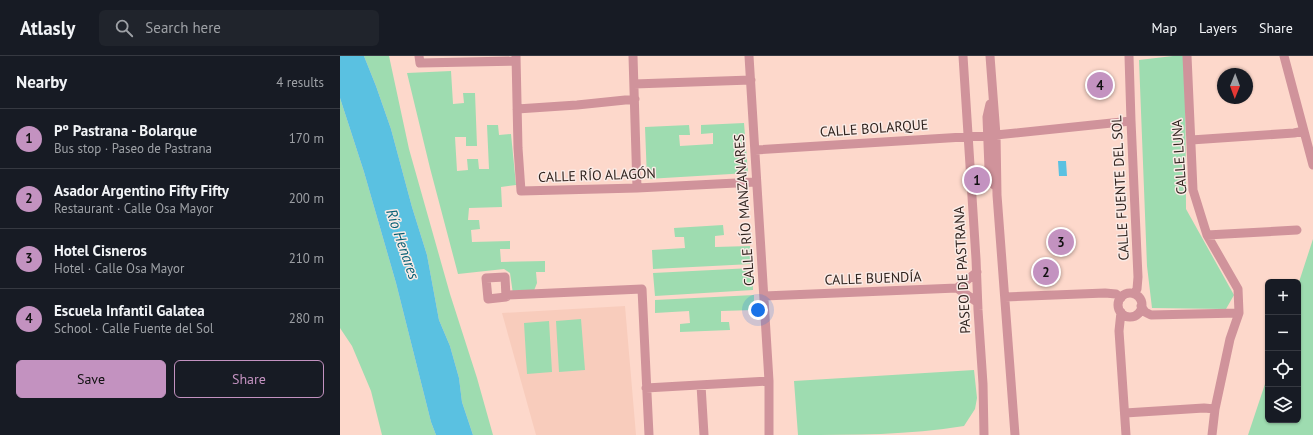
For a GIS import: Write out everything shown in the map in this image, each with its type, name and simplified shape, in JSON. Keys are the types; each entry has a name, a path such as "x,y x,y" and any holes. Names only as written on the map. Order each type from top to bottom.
{"street":[{"path":"419,56 420,63 433,60 516,58 517,109 635,99"},
{"path":"633,56 638,188"},
{"name":"CALLE RÍO MANZANARES","path":"749,56 769,382 769,435"},
{"name":"PASEO DE PASTRANA","path":"963,56 983,384 982,434"},
{"path":"990,56 993,92 992,135 998,195 1015,435"},
{"name":"CALLE FUENTE DEL SOL","path":"1129,56 1130,121 1138,277 1137,289 1134,294"},
{"name":"CALLE LUNA","path":"1187,56 1193,190 1207,235 1238,289 1239,313 1230,339 1215,410 1212,435"},
{"path":"1284,56 1307,134 1313,166"},
{"path":"634,84 750,80"},
{"name":"CALLE RÍO ALAGÓN","path":"517,109 521,191 638,188 756,182"},
{"name":"CALLE BOLARQUE","path":"754,150 992,135 1130,121"},
{"path":"1191,140 1294,133 1307,134"},
{"path":"1207,235 1297,230"},
{"path":"977,272 957,288 977,302"},
{"name":"CALLE BUENDÍA","path":"764,296 957,288"},
{"path":"506,295 642,289 649,435"},
{"path":"1005,296 1105,292 1116,294 1121,298"},
{"path":"1126,435 1119,331 1121,312 1118,305 1121,298 1127,293 1134,294 1140,299 1141,306 1145,312 1151,315 1239,313"},
{"path":"1121,312 1127,316 1131,316 1138,313 1141,306"},
{"path":"646,388 769,382"},
{"path":"701,385 704,435"},
{"path":"1125,413 1204,408 1215,410"}],"shaded area":[{"path":"625,306 636,435 536,435 502,313"}],"green space":[{"path":"364,56 389,56 409,149 450,294 477,378 493,435 473,435 462,402 459,378 450,346 439,320 427,255 412,207 391,129"},
{"path":"1185,56 1186,209 1234,295 1226,309 1152,308 1147,266 1139,60"},
{"path":"451,71 453,104 464,103 463,93 475,93 477,146 466,146 466,137 455,137 457,171 468,170 467,159 478,159 479,169 489,169 487,125 498,125 499,135 511,134 516,185 501,187 502,207 469,208 468,220 479,220 480,229 471,230 472,242 510,241 510,249 500,249 501,262 545,261 545,272 536,272 537,283 533,293 513,294 510,273 504,269 458,274 407,73"},
{"path":"340,98 364,172 396,283 431,422 436,435 382,435 371,391 352,346 340,328"},
{"path":"744,123 748,173 647,179 645,127 689,125 690,135 679,135 680,146 713,144 713,133 701,134 701,125"},
{"path":"723,225 724,235 715,236 715,247 750,246 752,264 653,269 652,250 685,248 684,237 675,237 674,228"},
{"path":"1313,239 1313,435 1248,435 1265,384 1265,423 1301,423 1300,279"},
{"path":"752,268 753,290 655,296 653,273"},
{"path":"754,295 754,310 721,311 721,322 729,322 730,330 680,332 680,324 690,323 689,311 655,313 655,300"},
{"path":"581,319 585,370 559,372 556,321"},
{"path":"549,321 552,372 527,374 524,323"},
{"path":"974,370 977,398 975,409 964,426 902,433 798,435 794,381"}],"water":[{"name":"Río Henares","path":"340,56 364,56 376,86 391,129 412,207 427,255 439,320 450,346 459,378 462,402 473,435 436,435 431,422 396,283 364,172 340,98"},
{"path":"1058,161 1066,161 1067,176 1059,176"}],"place":[{"name":"Escuela Infantil Galatea","path":"1100,85"},
{"name":"Pº Pastrana - Bolarque","path":"977,180"},
{"name":"Hotel Cisneros","path":"1061,242"},
{"name":"Asador Argentino Fifty Fifty","path":"1046,272"}]}
